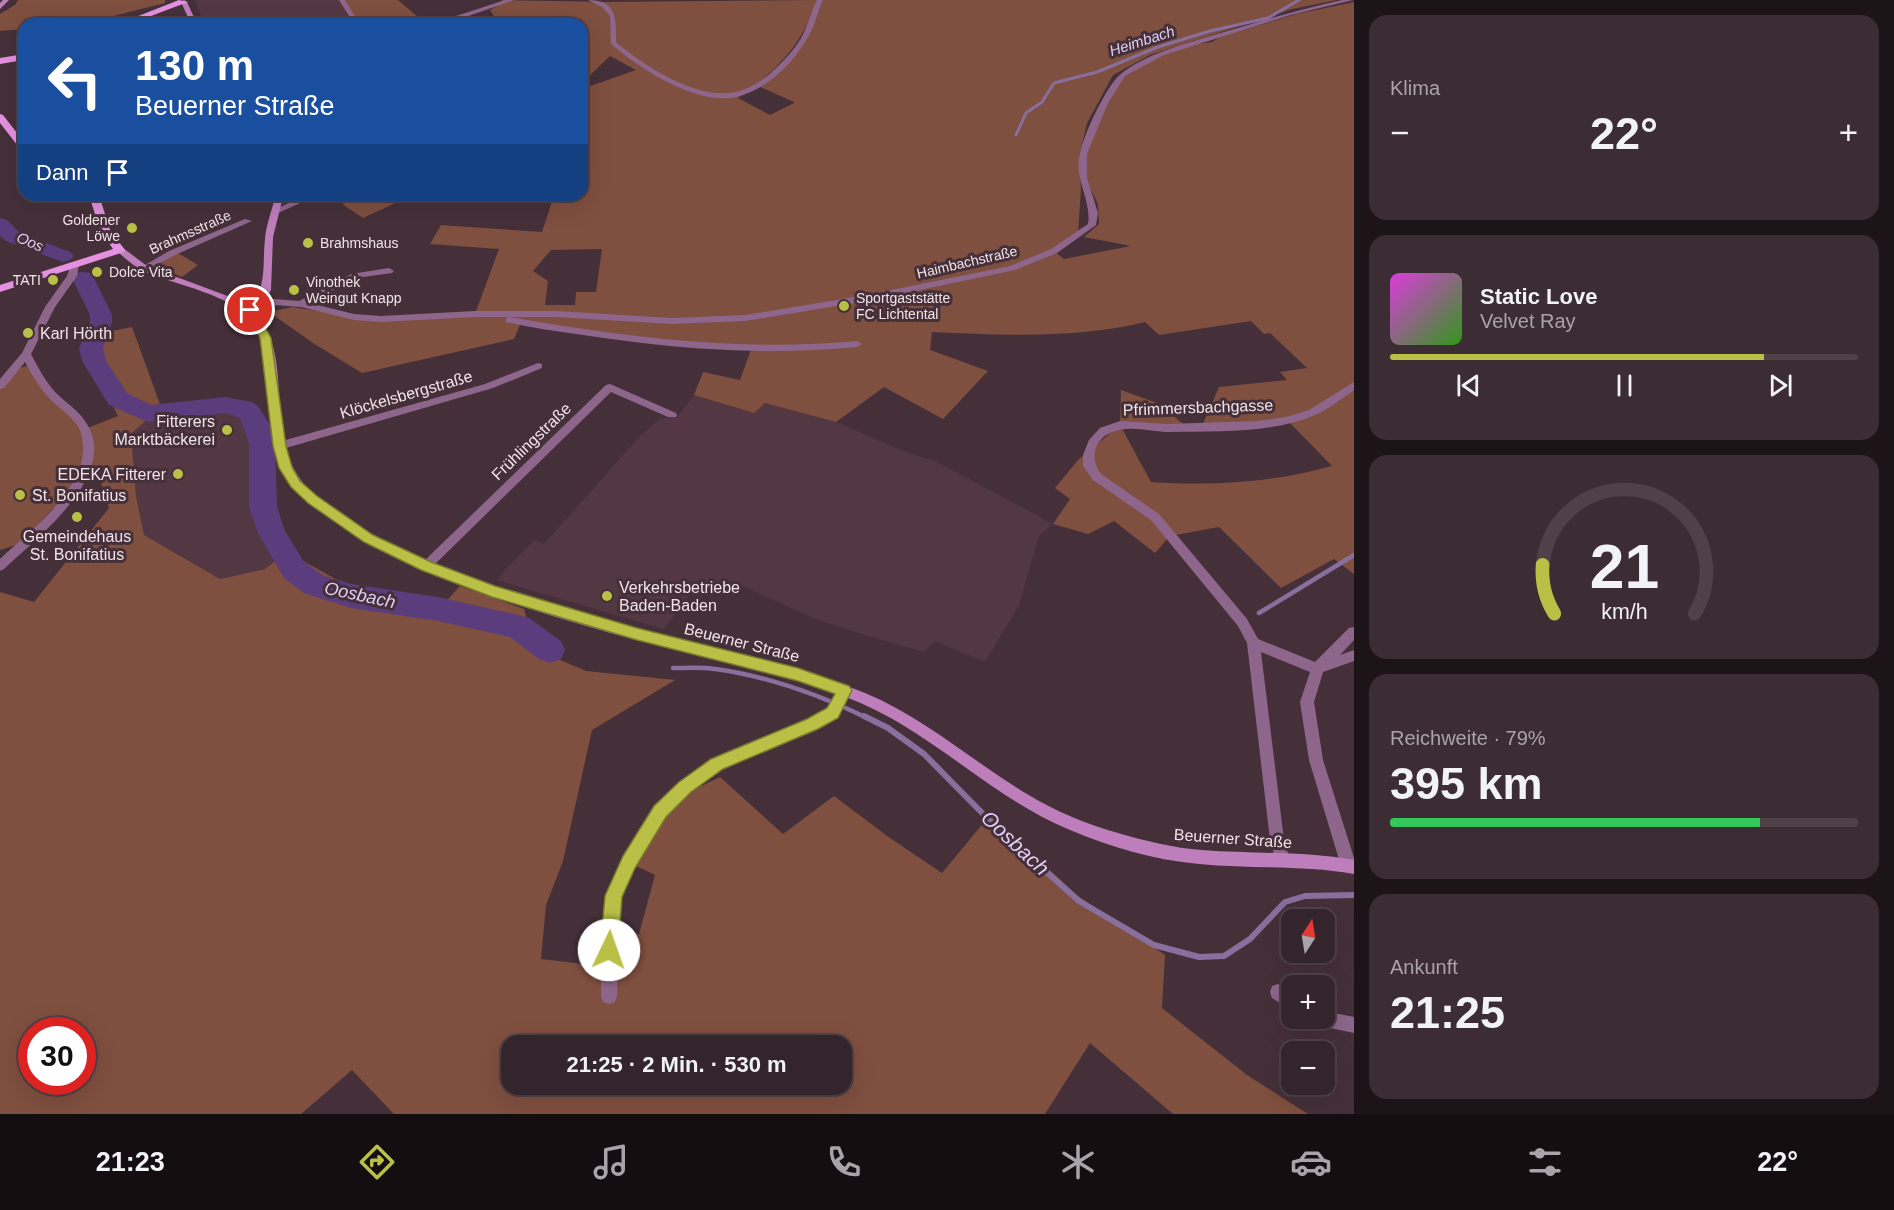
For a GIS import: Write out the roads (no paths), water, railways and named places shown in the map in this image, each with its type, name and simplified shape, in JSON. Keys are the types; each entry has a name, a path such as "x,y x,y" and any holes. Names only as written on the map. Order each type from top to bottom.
{"main road":[{"path":"0,7 6,0"},
{"path":"139,18 186,1 192,18"},
{"path":"0,61 18,58"},
{"path":"0,117 18,140"},
{"path":"96,201 105,230 120,250 144,268 238,303 250,310 261,301 266,290 269,237 277,201"},
{"path":"0,289 120,250"},
{"name":"Beuerner Straße","path":"250,310 266,338 279,446 286,468 296,484 313,499 369,538 426,566 492,591 599,623 798,674 842,694 890,711 1024,800 1094,832 1148,848 1198,856 1282,860 1351,867"}],"street":[{"path":"342,0 353,18"},
{"path":"457,18 511,0"},
{"path":"591,0 604,6 613,16 613,43 640,66 691,88 729,95 741,93 788,60 803,40 820,0"},
{"name":"Haimbachstraße","path":"261,301 301,304 354,317 381,319 475,314 556,314 672,321 746,318 867,298 1012,268 1054,251 1092,225 1094,213 1083,178 1083,154 1104,103 1123,75 1162,54 1189,45 1289,14 1350,0"},
{"path":"275,211 299,201"},
{"name":"Brahmsstraße","path":"144,268 172,253 248,221"},
{"path":"0,386 26,354 50,307 72,276 75,264"},
{"path":"301,304 354,276 389,271"},
{"name":"Haimbachstraße","path":"475,314 662,343 752,349 815,350 857,344"},
{"path":"0,566 75,491 87,467 89,446 85,430 74,414 41,382 26,354"},
{"name":"Klöckelsbergstraße","path":"279,446 489,386 538,366"},
{"name":"Pfrimmersbachgasse","path":"1282,860 1277,840 1253,643 1243,623 1155,517 1097,477 1089,466 1088,455 1094,440 1104,431 1120,425 1167,428 1257,425 1287,420 1313,412 1354,385"},
{"name":"Frühlingstraße","path":"426,566 609,387 672,415"},
{"path":"1351,867 1316,760 1307,702 1317,669 1354,632"},
{"path":"1253,643 1317,669 1354,655"},
{"path":"609,996 610,933 614,896 629,862 660,811 685,787 717,764 812,724 832,713 842,694"},
{"path":"1335,1021 1354,1024"}],"waterway":[{"name":"Heimbach","path":"1016,135 1026,113 1042,102 1054,83 1097,72 1158,47 1210,31 1268,18 1299,0"},
{"name":"Oos","path":"0,224 13,237 63,256"},
{"name":"Oosbach","path":"83,278 101,315 101,322 91,348 94,361 118,399 148,414 226,405 243,408 249,412 257,425 262,443 263,507 272,533 294,570 314,585 351,596 438,609 518,627 550,650"},
{"path":"1259,613 1354,555"},
{"name":"Oosbach","path":"673,668 710,668 754,676 812,694 867,718"},
{"name":"Oosbach","path":"864,716 888,728 924,754 994,825 1079,901 1154,945 1199,957 1224,956 1250,939 1285,902 1305,896 1354,895"}],"place":[{"name":"Goldener Löwe","path":"132,228"},
{"name":"Brahmshaus","path":"308,243"},
{"name":"Dolce Vita","path":"97,272"},
{"name":"TATI","path":"53,280"},
{"name":"Vinothek Weingut Knapp","path":"294,290"},
{"name":"Sportgaststätte FC Lichtental","path":"844,306"},
{"name":"Karl Hörth","path":"28,333"},
{"name":"Fitterers Marktbäckerei","path":"227,430"},
{"name":"EDEKA Fitterer","path":"178,474"},
{"name":"St. Bonifatius","path":"20,495"},
{"name":"Gemeindehaus St. Bonifatius","path":"77,517"},
{"name":"Verkehrsbetriebe Baden-Baden","path":"607,596"}]}
